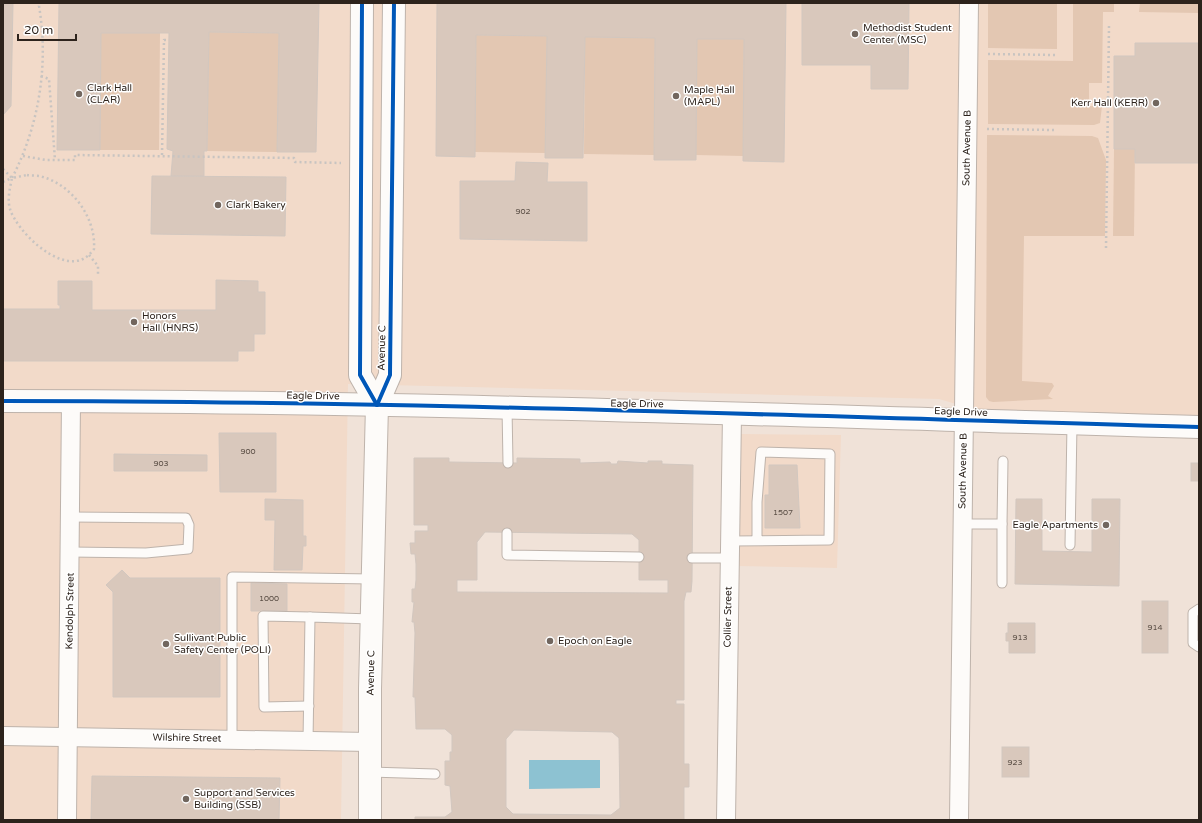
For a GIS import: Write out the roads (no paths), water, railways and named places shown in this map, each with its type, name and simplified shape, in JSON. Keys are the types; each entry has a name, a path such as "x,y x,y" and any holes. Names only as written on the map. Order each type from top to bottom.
{"street":[{"path":"362,3 360,375 377,405"},
{"name":"Avenue C","path":"370,820 370,742 377,405 390,375 394,3"},
{"name":"South Avenue B","path":"959,820 969,3"},
{"name":"Eagle Drive","path":"3,402 72,401 377,405 1199,427"},
{"name":"Kendolph Street","path":"67,820 72,401"},
{"name":"Collier Street","path":"726,820 732,414"},
{"name":"Wilshire Street","path":"3,736 370,742"}],"lane":[{"path":"507,408 508,463"},
{"path":"1070,545 1072,424"},
{"path":"692,558 729,550 757,541 829,540 830,454 761,452 757,502 757,541"},
{"path":"1002,582 1003,461"},
{"path":"70,517 186,518 190,525 188,549 146,553 70,552"},
{"path":"962,524 1002,524"},
{"path":"507,533 507,555 639,557"},
{"path":"232,739 232,577 374,579"},
{"path":"1199,609 1193,613 1193,643 1199,647"},
{"path":"308,706 264,707 263,616 373,619"},
{"path":"308,741 310,617"},
{"path":"370,772 435,774"}],"water":[{"path":"529,760 600,760 600,788 529,789"}],"place":[{"name":"Methodist Student Center (MSC)","path":"855,34"},
{"name":"Clark Hall (CLAR)","path":"79,94"},
{"name":"Maple Hall (MAPL)","path":"676,96"},
{"name":"Kerr Hall (KERR)","path":"1156,103"},
{"name":"Clark Bakery","path":"218,205"},
{"name":"Honors Hall (HNRS)","path":"134,322"},
{"name":"Eagle Apartments","path":"1106,525"},
{"name":"Epoch on Eagle","path":"550,641"},
{"name":"Sullivant Public Safety Center (POLI)","path":"166,644"},
{"name":"Support and Services Building (SSB)","path":"186,799"}]}
